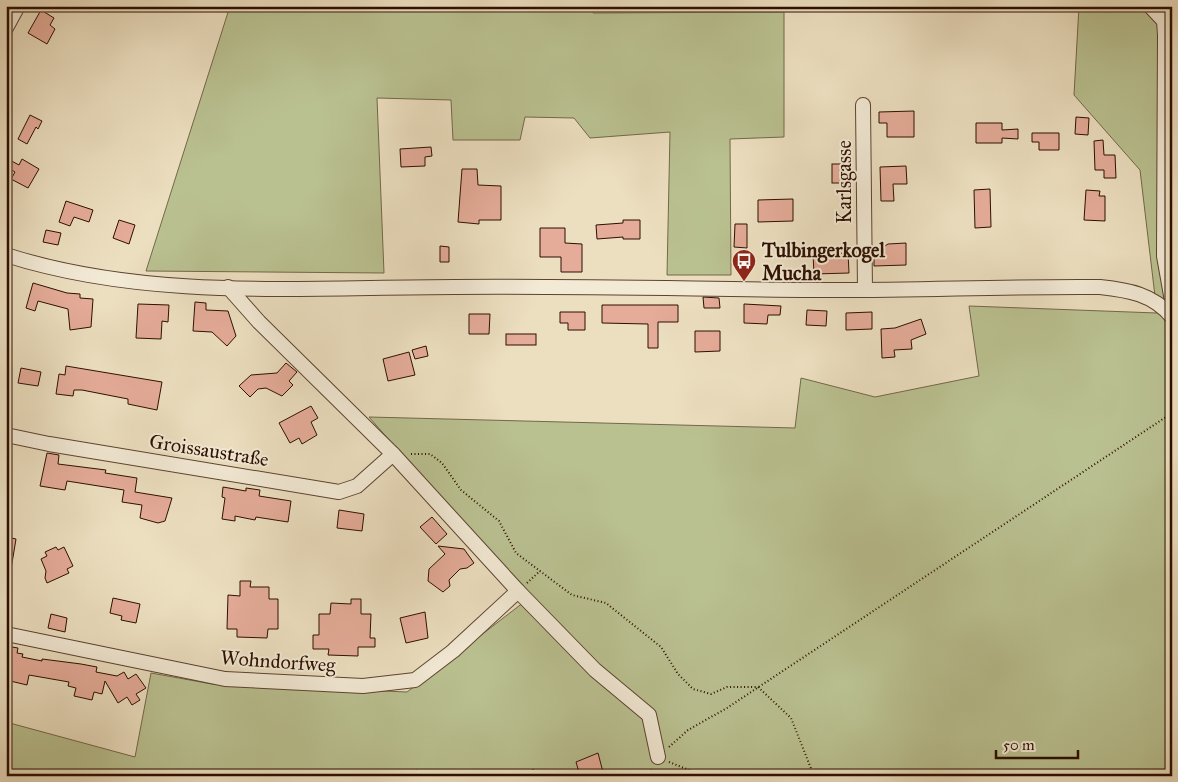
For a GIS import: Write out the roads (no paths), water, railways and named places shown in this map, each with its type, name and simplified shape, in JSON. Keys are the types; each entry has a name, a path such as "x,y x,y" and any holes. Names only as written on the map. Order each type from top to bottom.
{"street":[{"path":"6,28 18,6"},
{"path":"1150,6 1164,22 1165,35 1164,256 1172,301"},
{"name":"Karlsgasse","path":"863,105 865,290"},
{"path":"6,255 28,262 150,284 228,288 538,286 865,290 1100,287 1139,293 1161,306 1172,317"},
{"path":"228,288 259,322 393,454 518,591 595,670 649,715 658,757"},
{"name":"Groissaustraße","path":"6,435 339,492 357,486 393,454"},
{"name":"Wohndorfweg","path":"6,634 225,679 363,686 414,680 453,652 518,591"}],"place":[{"name":"Tulbingerkogel Mucha","path":"744,282"}]}
